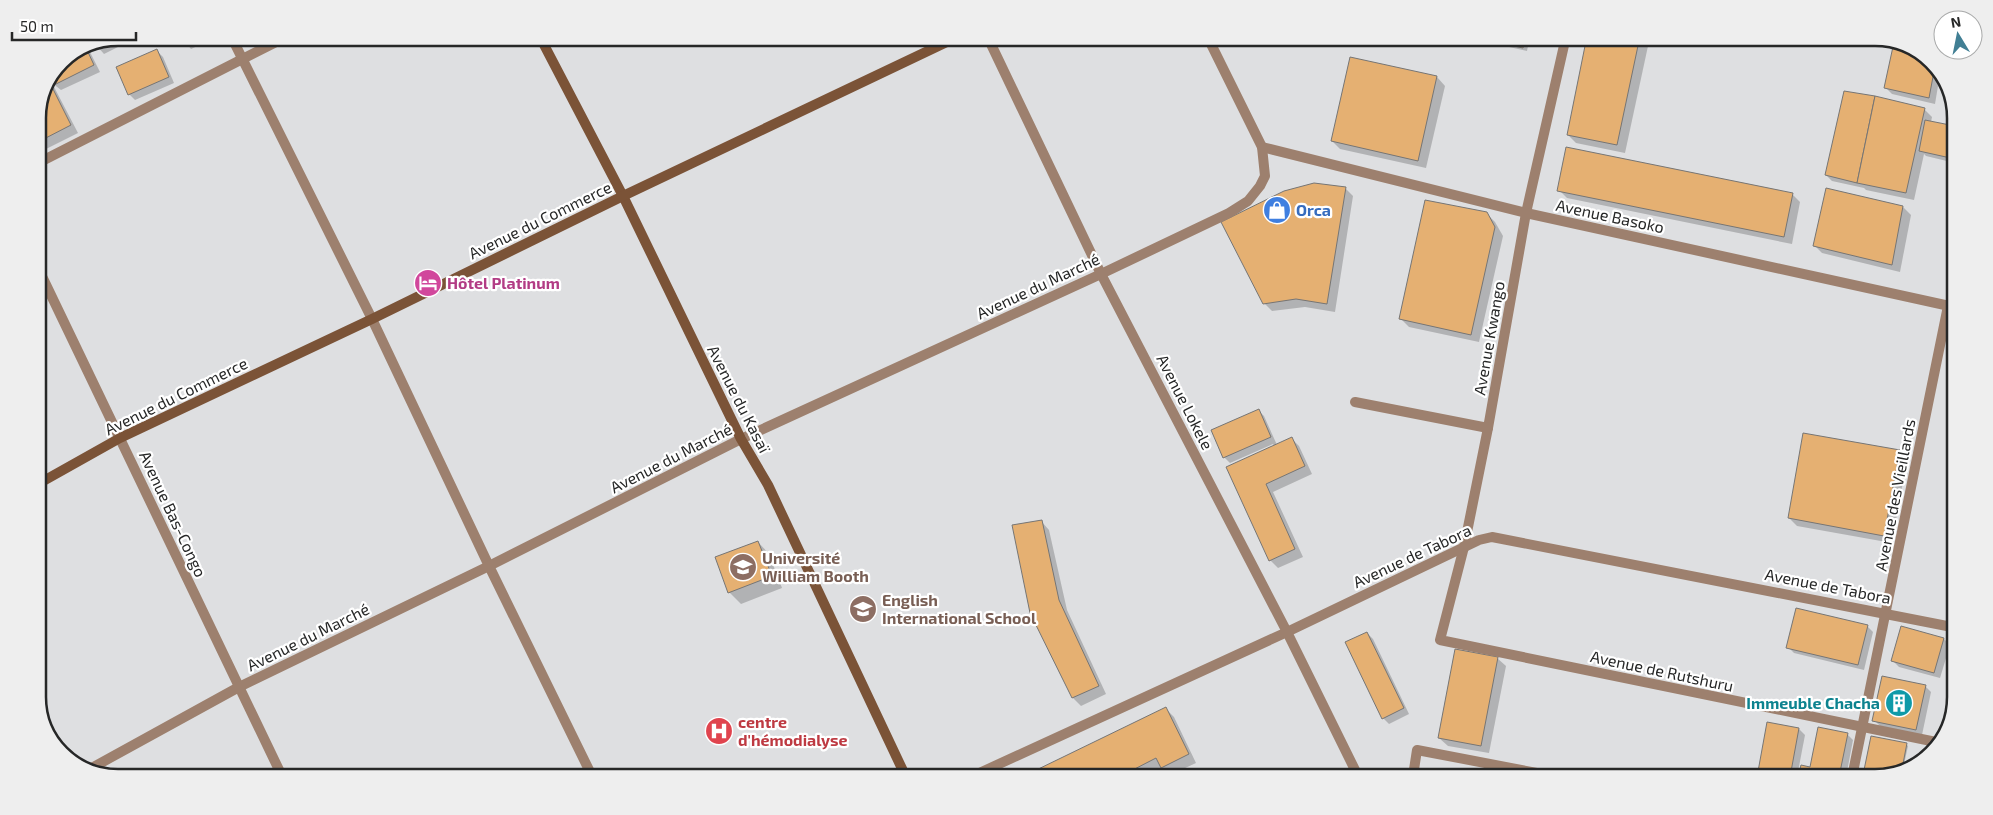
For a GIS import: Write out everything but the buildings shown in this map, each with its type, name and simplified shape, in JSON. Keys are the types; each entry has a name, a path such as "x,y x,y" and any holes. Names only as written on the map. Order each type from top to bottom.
{"street":[{"path":"236,46 372,320 589,769"},
{"path":"46,159 268,46"},
{"name":"Avenue du Kasaï","path":"545,46 623,196 741,440 768,485 901,769"},
{"name":"Avenue du Commerce","path":"46,480 120,438 372,320 623,196 938,46"},
{"name":"Avenue Lokele","path":"993,46 1101,274 1287,632 1355,769"},
{"path":"1212,46 1262,148"},
{"name":"Avenue Kwango","path":"1440,640 1464,547 1488,428 1526,213 1563,46"},
{"name":"Avenue du Marché","path":"97,765 239,687 489,566 741,440 1229,213 1248,201 1260,186 1265,176 1262,148"},
{"name":"Avenue Basoko","path":"1262,148 1526,213 1947,306"},
{"name":"Avenue Bas-Congo","path":"46,285 279,769"},
{"name":"Avenue des Vieillards","path":"1854,769 1947,326"},
{"path":"1355,402 1488,428"},
{"name":"Avenue de Tabora","path":"988,769 1287,632 1464,547 1492,537 1947,626"},
{"name":"Avenue de Rutshuru","path":"1440,640 1931,741"},
{"path":"1414,769 1417,750 1516,769"}],"place":[{"name":"Orca","path":"1277,210"},
{"name":"Hôtel Platinum","path":"428,283"},
{"name":"Université William Booth","path":"743,567"},
{"name":"English International School","path":"863,609"},
{"name":"Immeuble Chacha","path":"1899,703"},
{"name":"centre d'hémodialyse","path":"719,731"}]}
